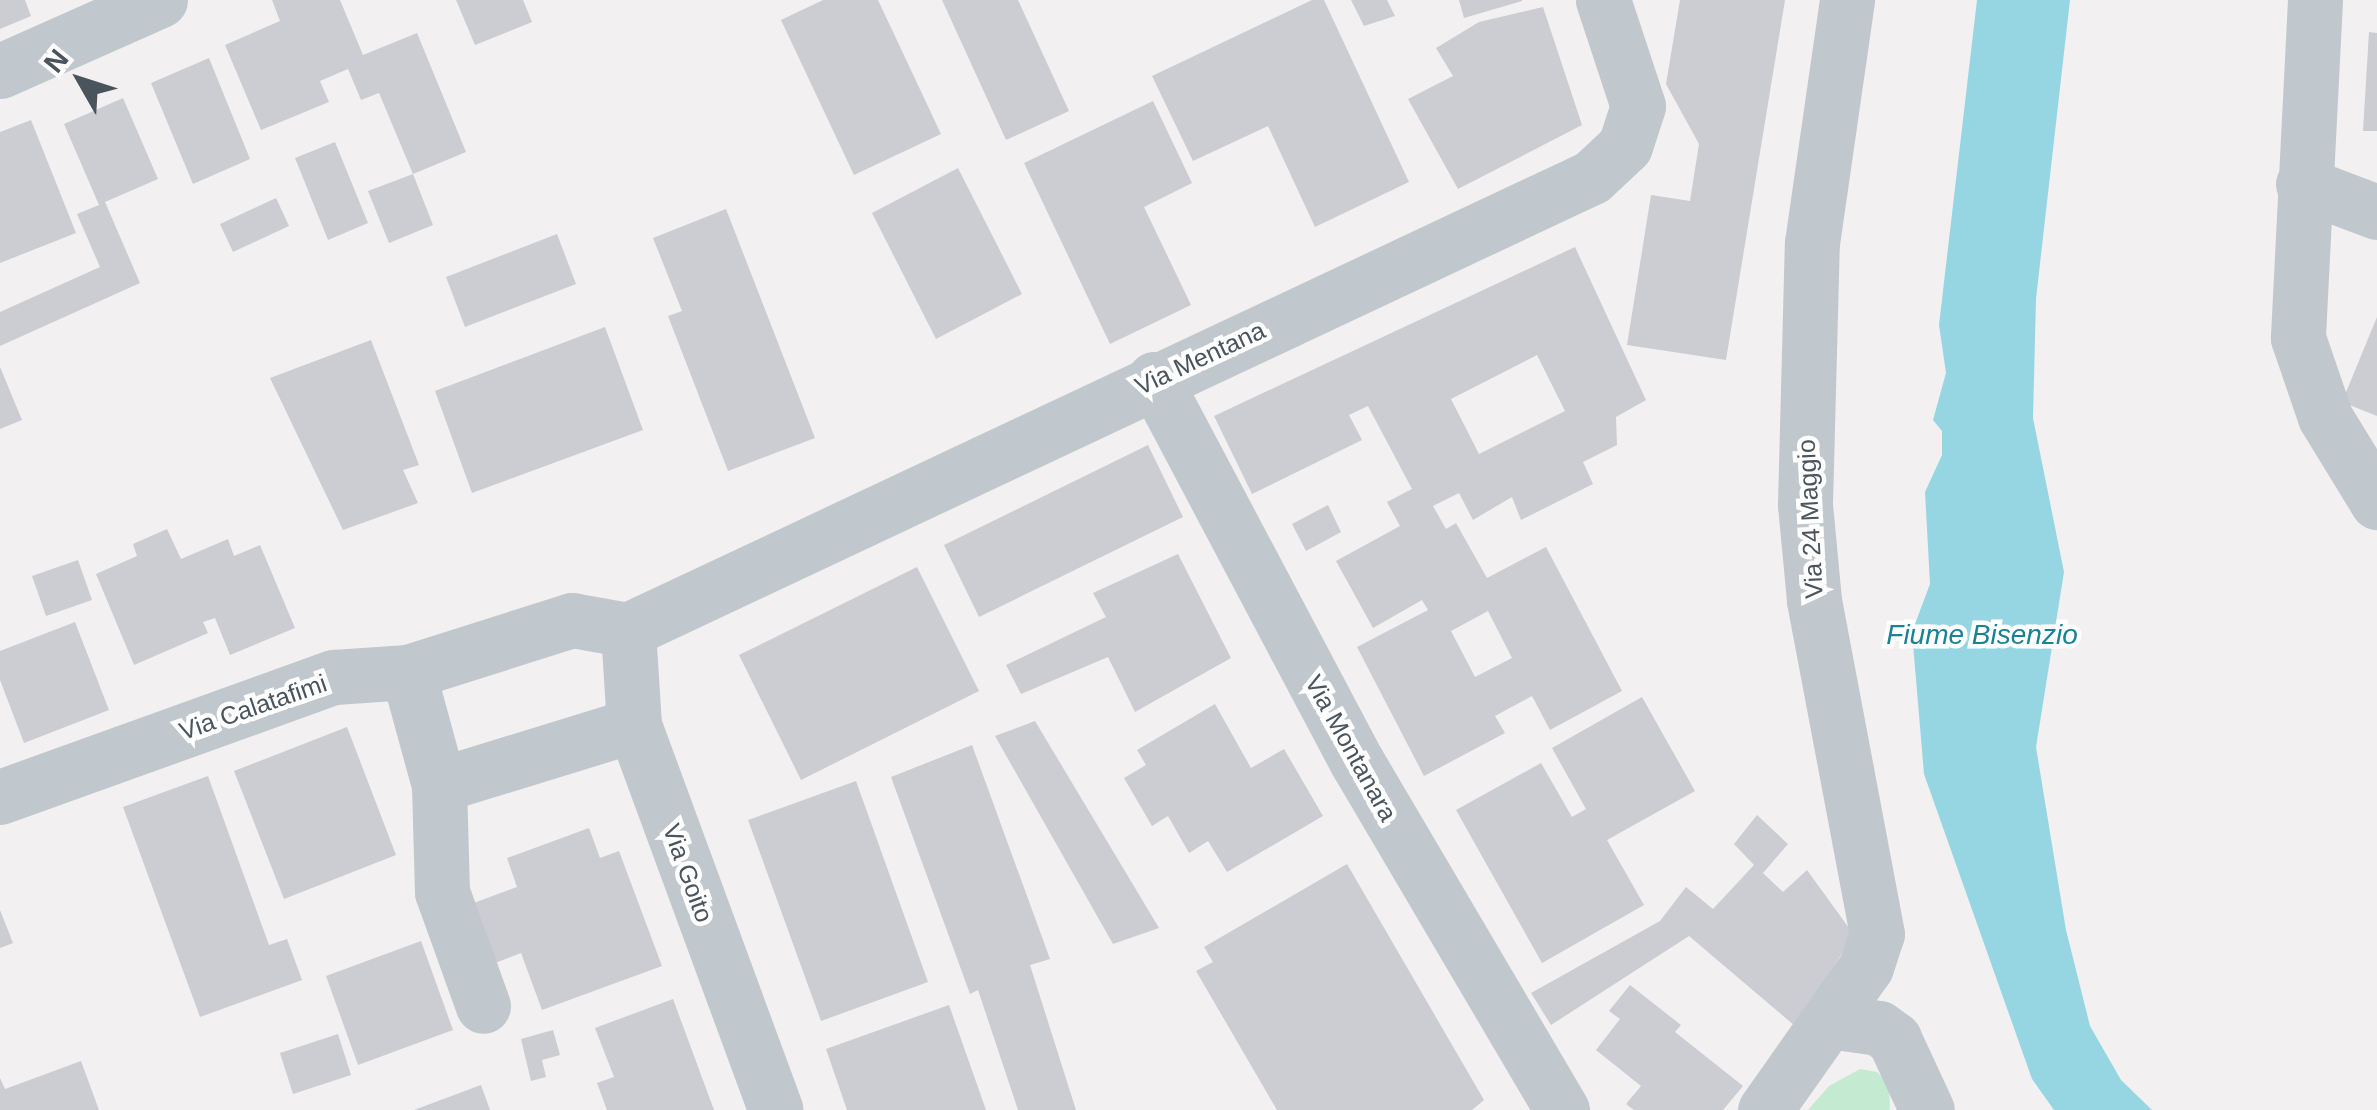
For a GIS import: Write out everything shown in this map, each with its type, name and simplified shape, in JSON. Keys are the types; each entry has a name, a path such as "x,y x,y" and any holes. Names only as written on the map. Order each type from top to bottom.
{"street":[{"path":"0,71 160,0"},
{"name":"Via Mentana","path":"628,630 1606,166 1632,135 1638,106 1603,0"},
{"name":"Via 24 Maggio","path":"1765,1110 1866,967 1877,934 1814,600 1805,504 1812,243 1847,0"},
{"path":"2315,0 2298,338 2325,417 2377,502"},
{"path":"2303,184 2377,212"},
{"name":"Via Montanara","path":"1154,379 1357,762 1562,1110"},
{"name":"Via Calatafimi","path":"0,797 334,678 408,672 572,620 628,630"},
{"name":"Via Goito","path":"628,630 634,725 776,1110"},
{"path":"408,672 438,785 442,892 482,1006"},
{"path":"438,785 634,725"},
{"path":"1829,1021 1879,1028 1894,1039 1928,1110"}],"green space":[{"path":"1860,1069 1877,1072 1889,1085 1890,1110 1808,1110 1829,1086"}],"water":[{"name":"Fiume Bisenzio","path":"1977,0 2070,0 2036,299 2033,418 2064,572 2036,747 2066,930 2090,1026 2121,1080 2152,1110 2054,1110 2032,1079 1924,774 1912,632 1930,584 1925,492 1942,455 1942,431 1933,420 1946,373 1939,325"}],"building":[{"path":"0,0 25,0 31,16 0,29"},
{"path":"272,0 340,0 363,55 417,33 466,152 413,174 379,93 361,100 348,69 320,81 329,102 261,130 225,45 280,21"},
{"path":"456,0 523,0 532,22 475,45"},
{"path":"823,0 878,0 941,134 854,175 781,20"},
{"path":"942,0 1018,0 1069,111 1006,140"},
{"path":"1312,0 1324,0 1409,182 1315,227 1268,126 1193,161 1152,76"},
{"path":"1351,0 1387,0 1395,16 1364,26"},
{"path":"1459,0 1522,0 1522,1 1464,18"},
{"path":"1680,0 1785,0 1726,360 1627,345 1651,195 1690,201 1699,144 1666,84"},
{"path":"1543,7 1582,125 1458,189 1408,99 1453,76 1436,48 1479,22"},
{"path":"2369,32 2377,33 2377,131 2363,131"},
{"path":"209,58 250,159 193,184 151,83"},
{"path":"123,98 158,179 105,202 140,283 0,346 0,312 100,267 77,214 99,205 64,124"},
{"path":"1153,101 1192,183 1144,207 1191,305 1110,344 1024,163"},
{"path":"31,120 76,233 0,263 0,132"},
{"path":"335,142 368,223 328,240 295,158"},
{"path":"958,168 1022,294 936,339 872,213"},
{"path":"413,174 433,225 389,243 368,191"},
{"path":"276,198 289,226 233,252 220,224"},
{"path":"726,209 815,438 728,471 668,316 682,311 653,238"},
{"path":"557,234 576,284 465,327 446,277"},
{"path":"1575,247 1646,400 1616,417 1617,445 1583,462 1593,484 1521,520 1512,497 1473,520 1459,493 1433,506 1446,529 1456,523 1487,578 1546,547 1622,691 1550,730 1532,696 1495,716 1505,733 1424,776 1357,647 1428,610 1422,600 1373,628 1336,561 1400,526 1387,502 1412,489 1368,406 1349,415 1362,440 1252,494 1214,416","holes":["1537,355 1565,411 1479,454 1451,399","1488,611 1512,658 1475,677 1451,631"]},
{"path":"2377,317 2377,416 2342,402"},
{"path":"605,327 643,430 472,493 435,391"},
{"path":"371,340 419,465 403,470 418,503 343,530 270,378"},
{"path":"0,367 22,420 0,429"},
{"path":"1148,445 1183,517 979,617 944,545"},
{"path":"1328,505 1341,532 1306,551 1292,524"},
{"path":"167,529 181,559 228,539 234,556 260,545 295,628 230,655 215,618 203,622 208,633 134,665 96,574 137,556 133,544"},
{"path":"1178,554 1231,658 1135,712 1108,657 1021,694 1006,665 1106,617 1093,593"},
{"path":"78,560 92,600 46,616 32,576"},
{"path":"917,567 979,691 801,780 739,655"},
{"path":"75,622 109,710 24,743 0,680 0,651"},
{"path":"1642,697 1695,791 1607,840 1644,905 1542,963 1456,810 1541,763 1572,817 1586,809 1552,748"},
{"path":"1215,704 1251,768 1284,749 1323,816 1227,872 1208,841 1189,853 1168,816 1152,826 1124,778 1146,765 1137,750"},
{"path":"1035,721 1159,928 1113,944 995,736"},
{"path":"347,727 396,855 284,899 234,771"},
{"path":"972,745 1050,959 1030,965 1076,1110 1018,1110 978,990 970,994 891,777"},
{"path":"208,776 269,945 287,939 302,980 200,1017 123,807"},
{"path":"856,781 928,982 821,1021 748,820"},
{"path":"1757,815 1788,844 1763,873 1783,892 1807,870 1854,935 1795,1026 1689,936 1551,1025 1531,993 1660,921 1686,887 1713,909 1754,865 1734,844"},
{"path":"589,828 600,858 619,851 662,966 542,1010 521,953 485,967 463,907 517,887 507,858"},
{"path":"1347,864 1484,1100 1472,1110 1277,1110 1196,971 1213,962 1204,947"},
{"path":"0,910 13,943 0,948"},
{"path":"421,941 453,1030 358,1065 326,976"},
{"path":"1630,985 1681,1025 1675,1032 1743,1086 1723,1110 1634,1110 1626,1104 1641,1086 1596,1050 1620,1019 1609,1011"},
{"path":"673,999 714,1110 607,1110 597,1083 614,1077 595,1028"},
{"path":"949,1005 986,1110 847,1110 826,1049"},
{"path":"553,1030 560,1055 542,1060 546,1077 531,1081 521,1039"},
{"path":"338,1034 351,1075 293,1094 280,1053"},
{"path":"81,1061 99,1110 0,1110 0,1078 5,1089"},
{"path":"481,1085 490,1110 414,1110"}]}
